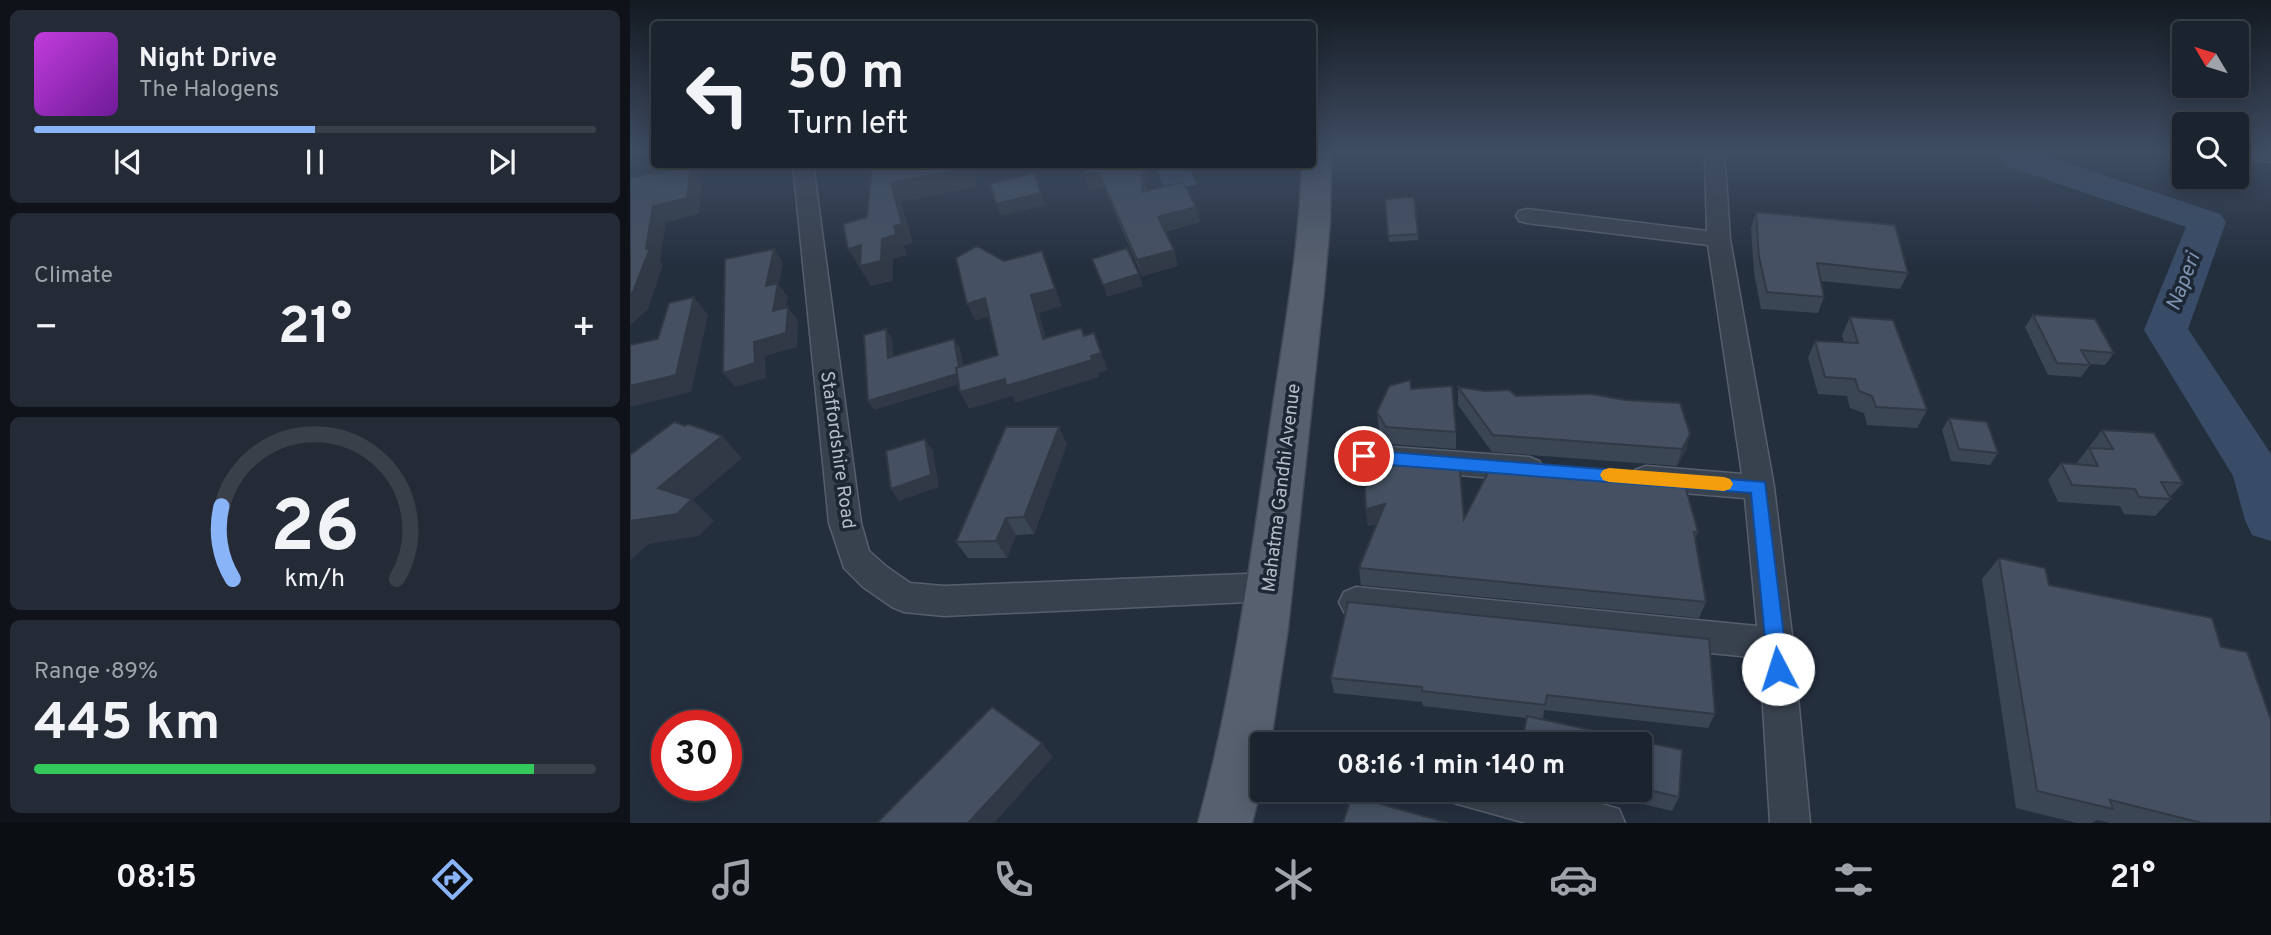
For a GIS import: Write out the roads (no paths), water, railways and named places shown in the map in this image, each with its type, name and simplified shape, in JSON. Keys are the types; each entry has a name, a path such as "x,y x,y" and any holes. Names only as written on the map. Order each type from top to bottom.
{"main road":[{"name":"Mahatma Gandhi Avenue","path":"1225,823 1238,778 1270,587 1313,243 1315,189"}],"street":[{"name":"Staffordshire Road","path":"806,189 845,523 855,558 875,577 904,597 944,601 1270,587"},
{"path":"1716,189 1718,239 1759,487 1776,644 1790,823"},
{"path":"1527,216 1718,239"},
{"path":"1364,456 1555,471"},
{"path":"1623,476 1759,487"},
{"path":"1356,602 1776,644"},
{"path":"1520,802 1605,823"}],"waterway":[{"name":"Naperi","path":"2109,189 2207,222 2166,330 2257,473 2271,520"}]}
